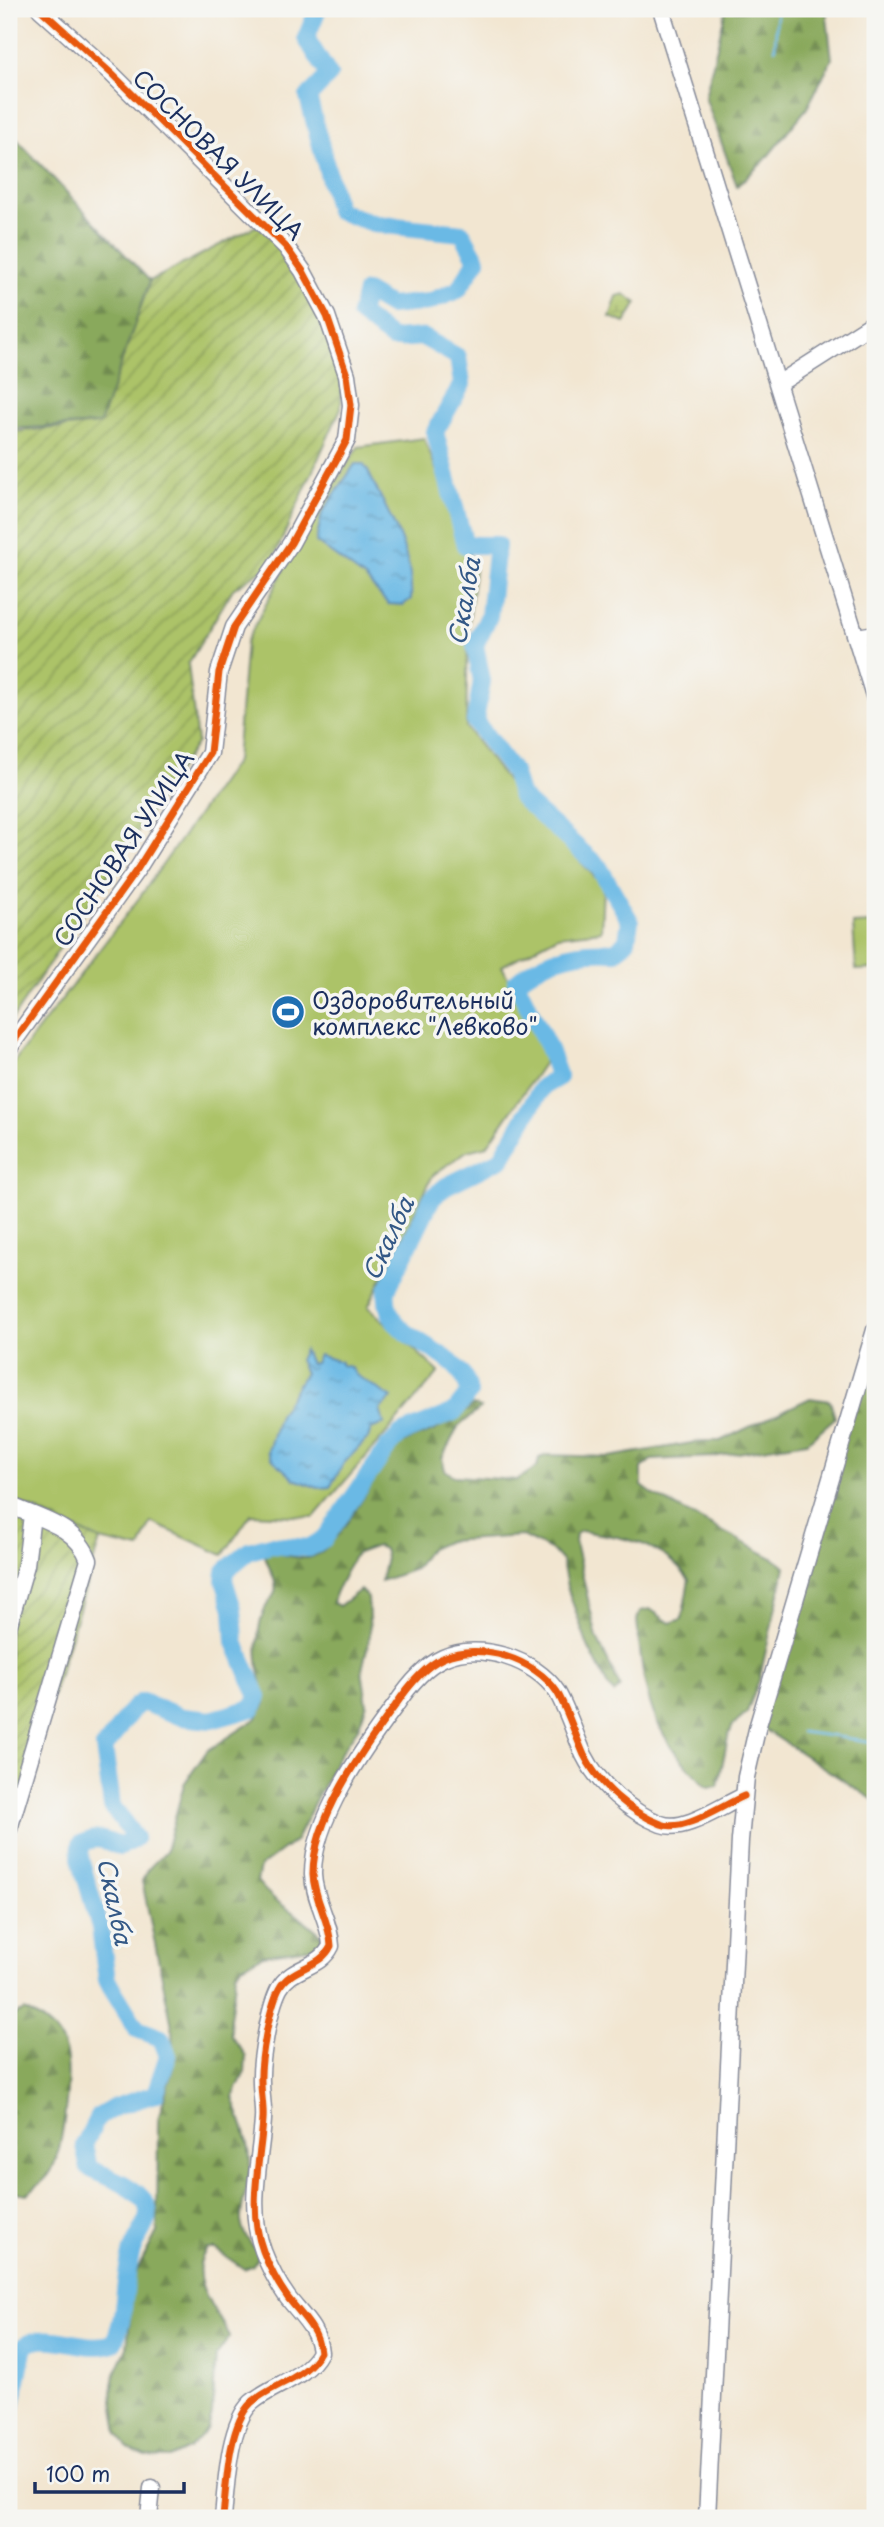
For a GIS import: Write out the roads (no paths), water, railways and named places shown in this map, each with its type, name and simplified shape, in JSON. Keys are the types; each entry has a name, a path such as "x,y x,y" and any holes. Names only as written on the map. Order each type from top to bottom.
{"street":[{"name":"СОСНОВАЯ УЛИЦА","path":"9,1048 138,868 210,753 219,672 234,626 276,566 320,495 347,440 351,405 347,375 327,316 303,271 286,247 112,74 40,9"},
{"path":"661,9 875,699"},
{"path":"778,384 875,322"},
{"path":"857,637 875,634"},
{"path":"707,2518 744,1796 758,1725 875,1330"},
{"path":"9,1505 73,1533 84,1546 89,1560 9,1829"},
{"path":"9,1624 26,1565 32,1515"},
{"path":"223,2518 232,2447 240,2419 249,2405 307,2369 320,2352 319,2340 312,2327 272,2272 256,2228 254,2207 263,2118 262,2063 278,1990 296,1971 320,1962 331,1947 314,1885 313,1872 321,1832 344,1785 389,1713 427,1668 444,1658 463,1652 507,1657 523,1662 548,1682 558,1694 592,1770 607,1788 647,1816 663,1825 685,1826 744,1796"},
{"path":"149,2518 152,2488"}],"water":[{"path":"355,464 363,464 368,471 404,548 411,581 411,599 403,605 388,604 365,578 316,542 322,513"},
{"path":"304,1350 310,1364 315,1363 319,1355 341,1362 341,1365 350,1367 356,1375 392,1398 380,1409 384,1424 371,1429 368,1438 344,1463 330,1487 318,1488 294,1479 271,1458 268,1451 279,1415 305,1373 299,1360"}],"waterway":[{"name":"Скалба","path":"9,2419 24,2346 45,2339 90,2346 113,2343 121,2321 130,2260 148,2214 145,2202 134,2191 89,2168 84,2145 98,2117 115,2107 155,2094 168,2056 161,2038 137,2029 107,1980 100,1927 80,1858 81,1844 91,1840 110,1842 120,1847 135,1838 112,1806 104,1747 132,1710 142,1702 182,1717 211,1720 253,1708 258,1697 235,1642 233,1609 224,1580 225,1571 249,1551 271,1545 309,1548 325,1538 388,1447 401,1434 454,1412 469,1393 464,1377 453,1364 396,1323 388,1308 387,1290 432,1198 446,1186 501,1159 542,1087 559,1077 548,1047 516,982 539,966 563,957 589,952 616,952 627,940 630,921 599,867 521,797 513,772 475,721 482,681 475,645 489,616 497,545 465,545 435,432 462,384 458,357 423,337 392,339 360,314 366,292 390,306 429,302 458,290 477,260 462,233 376,224 338,211 308,97 329,75 306,38 318,9"},
{"path":"775,49 777,9"},
{"path":"801,1732 875,1742"}],"place":[{"name":"Оздоровительный комплекс \"Левково\"","path":"288,1012"}]}
